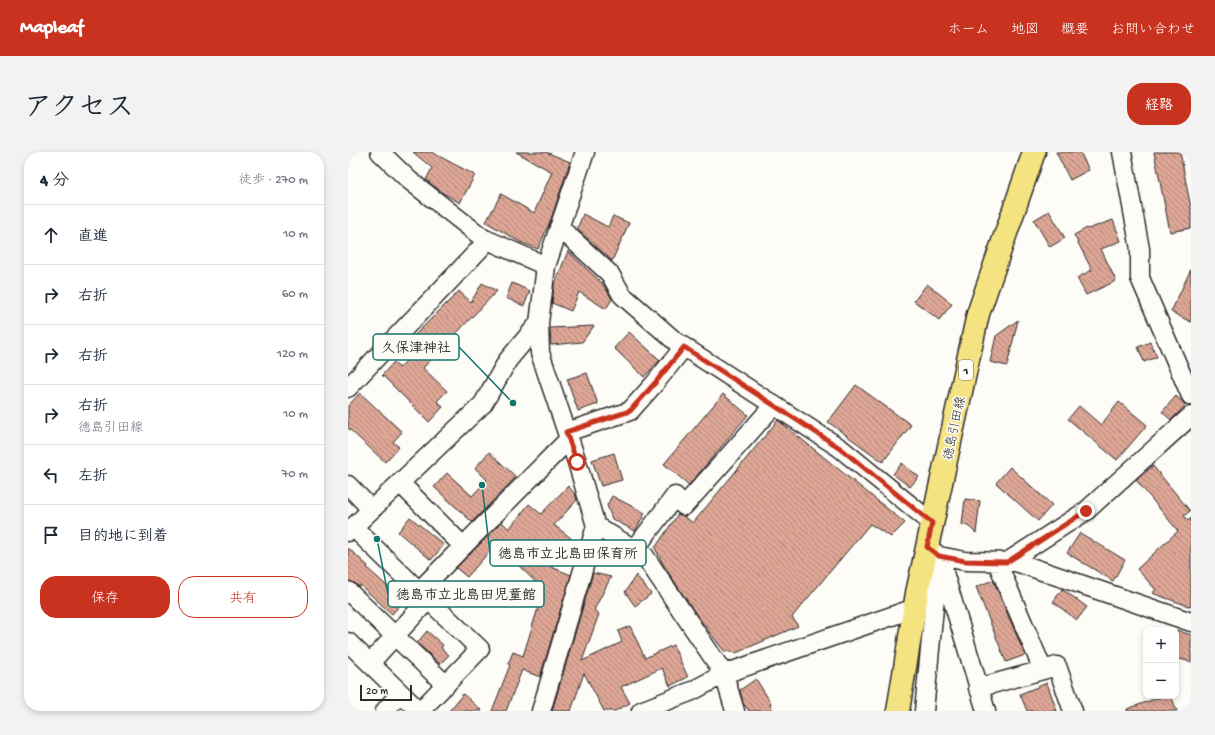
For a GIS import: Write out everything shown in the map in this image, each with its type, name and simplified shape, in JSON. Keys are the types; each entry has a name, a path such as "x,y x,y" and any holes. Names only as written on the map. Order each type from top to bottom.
{"main road":[{"name":"徳島引田線","path":"898,711 915,608 933,551 932,523 978,314 1034,152"}],"street":[{"path":"380,152 409,180 483,238 546,266"},
{"path":"541,711 596,526 586,489 540,353 539,323 546,266 584,152"},
{"path":"1122,152 1140,249 1140,278 1191,396"},
{"path":"559,227 610,274 622,294 675,341 840,448 932,523"},
{"path":"348,388 488,240"},
{"path":"348,642 420,711 480,649 350,529 483,404 508,360 539,323"},
{"path":"370,663 395,636 423,595 463,546 568,435 630,411 684,347"},
{"path":"635,549 675,496 684,506 774,405"},
{"path":"1002,562 1086,511 1191,416"},
{"path":"400,483 463,546"},
{"path":"348,485 372,509"},
{"path":"596,526 644,555 724,674 735,711"},
{"path":"933,551 965,561 1016,562 1191,622"},
{"path":"933,551 986,711"},
{"path":"924,711 933,551"},
{"path":"1002,562 1043,670"},
{"path":"348,591 446,685"},
{"path":"641,711 692,691 724,674 915,608"},
{"path":"978,688 1057,666 1073,711"},
{"path":"385,711 400,693"}],"building":[{"path":"413,152 431,152 475,175 460,203 443,193 426,180 432,168"},
{"path":"516,152 546,152 570,162 551,219 538,249 520,242 486,222 501,194 534,213 552,172"},
{"path":"1056,152 1080,152 1089,170 1070,180"},
{"path":"1154,152 1180,152 1191,208 1191,228 1170,232"},
{"path":"1049,211 1065,238 1050,247 1034,220"},
{"path":"583,214 608,227 613,216 629,223 612,261 577,229"},
{"path":"1113,220 1121,241 1101,249 1116,281 1086,295 1077,278 1092,270 1074,235 1087,228 1088,229"},
{"path":"568,251 603,284 612,299 606,309 579,292 571,311 552,303 554,286"},
{"path":"1191,269 1191,322 1171,312"},
{"path":"482,283 497,291 423,368 447,391 437,401 443,407 429,422 382,375 394,362 399,368 424,343 415,335 459,291 471,302"},
{"path":"512,283 530,291 524,306 506,298"},
{"path":"927,284 952,304 939,320 914,301"},
{"path":"1018,320 1007,366 990,362 996,336"},
{"path":"594,326 582,342 551,345 550,328"},
{"path":"629,332 660,360 644,377 614,348"},
{"path":"1150,342 1157,357 1144,362 1138,347"},
{"path":"587,373 598,404 578,411 567,379"},
{"path":"856,385 911,425 883,462 828,422"},
{"path":"360,393 402,432 393,442 399,447 385,462 348,428 348,406"},
{"path":"723,394 748,415 689,485 664,464"},
{"path":"1176,396 1186,405 1171,420 1162,412"},
{"path":"1119,402 1147,425 1117,460 1068,419 1079,406 1101,425"},
{"path":"778,420 905,523 891,537 870,524 792,617 798,626 736,653 724,651 698,617 664,566 655,548 678,514 684,516 693,523"},
{"path":"489,452 516,477 472,522 434,487 447,473 472,496 487,480 475,468"},
{"path":"614,453 622,480 601,486 592,460"},
{"path":"902,463 919,477 910,487 893,474"},
{"path":"1153,466 1190,511 1184,516 1188,521 1191,518 1191,607 1152,593 1156,590 1137,569 1178,531 1136,480"},
{"path":"1010,467 1052,505 1038,521 996,483"},
{"path":"568,486 575,494 577,500 554,525 571,538 549,566 571,575 540,677 522,670 506,711 492,711 510,665 508,664 513,652 523,656 543,592 540,590 541,587 496,544 467,577 456,568 502,522 509,529 529,504 541,514"},
{"path":"612,496 645,513 635,531 612,519 607,505"},
{"path":"965,499 980,501 976,533 968,526 962,525"},
{"path":"410,517 444,545 431,560 398,532"},
{"path":"1080,533 1125,560 1113,581 1067,553"},
{"path":"348,548 368,566 367,568 398,596 396,597 402,603 392,614 360,585 359,587 355,583 348,581"},
{"path":"593,573 611,577 594,610 599,614 582,661 622,642 618,631 630,626 645,658 673,645 688,677 670,686 662,668 621,687 630,703 615,711 604,711 584,673 571,711 552,711"},
{"path":"636,575 651,594 635,606 625,592"},
{"path":"993,580 1025,655 1006,662 976,587"},
{"path":"1062,589 1087,607 1077,620 1053,602"},
{"path":"427,631 443,645 441,648 449,655 440,664 417,643"},
{"path":"1179,631 1191,635 1191,662 1179,659"},
{"path":"756,679 771,703 770,704 773,711 749,711 743,703 740,690"},
{"path":"1047,683 1057,711 1027,711 1020,694"},
{"path":"463,694 482,711 449,711"},
{"path":"1155,699 1172,699 1177,711 1127,711 1127,709"}],"place":[{"name":"久保津神社","path":"513,403"},
{"name":"徳島市立北島田保育所","path":"482,485"},
{"name":"徳島市立北島田児童館","path":"377,539"}],"route":[{"path":"577,462 566,432 630,411 684,347 840,448 932,523 927,547 939,556 965,561 1007,562 1086,511"}]}
